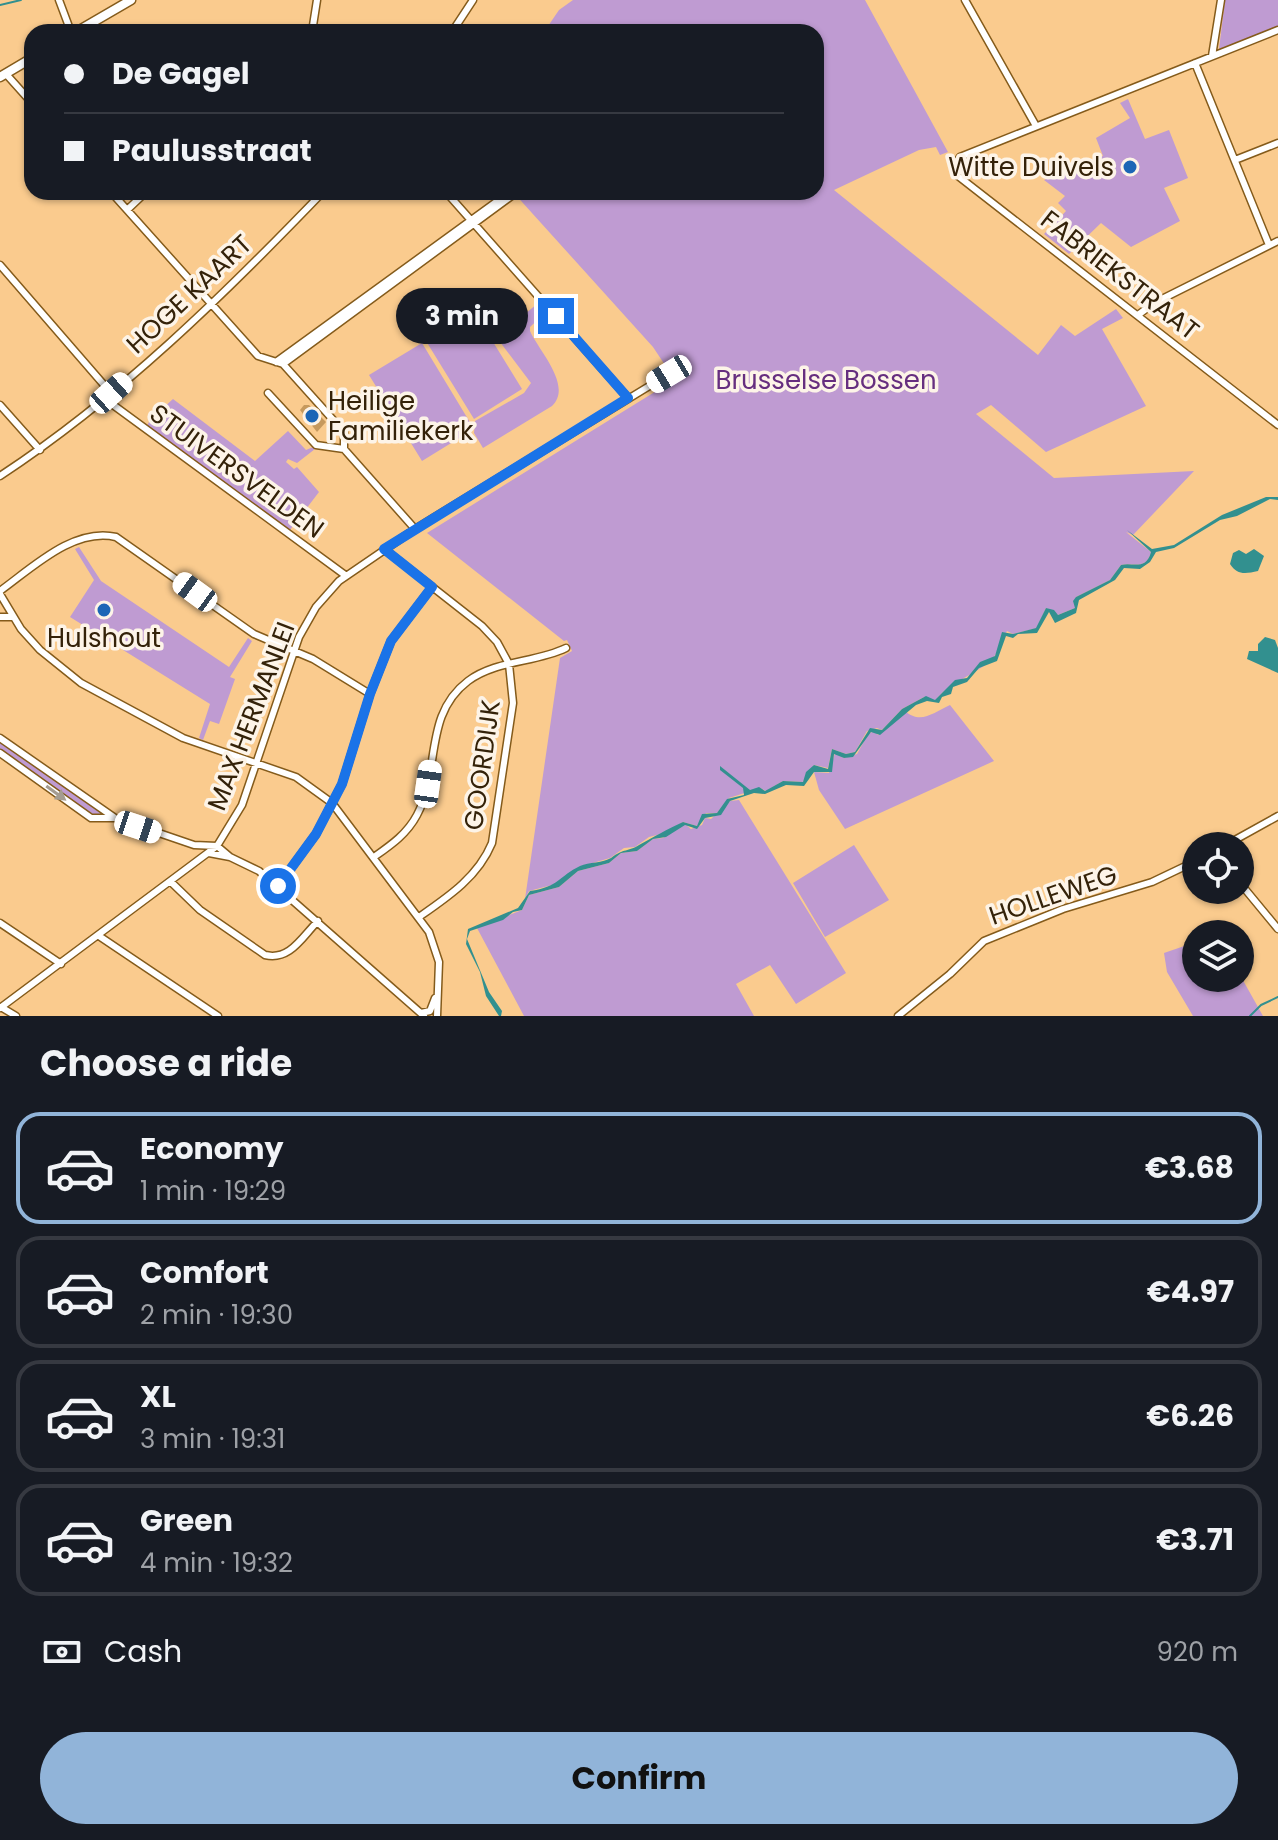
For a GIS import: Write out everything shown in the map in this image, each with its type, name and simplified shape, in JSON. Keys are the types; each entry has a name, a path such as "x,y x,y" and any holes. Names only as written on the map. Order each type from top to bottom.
{"street":[{"path":"59,0 70,24"},
{"path":"88,24 131,0"},
{"path":"313,24 317,0"},
{"path":"457,24 473,0"},
{"path":"965,0 1036,126 1278,30"},
{"path":"1212,56 1221,0"},
{"path":"24,63 3,75 24,95"},
{"path":"1195,63 1269,245"},
{"name":"FABRIEKSTRAAT","path":"1036,126 957,159 954,169 958,176 1278,425"},
{"path":"1235,160 1278,143"},
{"path":"118,200 258,356 279,363 344,432 344,449"},
{"path":"127,210 138,200"},
{"name":"HOGE KAART","path":"0,476 40,450 105,399 210,303 315,200"},
{"path":"453,200 628,398"},
{"path":"473,222 500,200"},
{"path":"279,363 505,200"},
{"path":"1138,315 1154,303 1278,241"},
{"path":"0,265 111,393"},
{"name":"MAX HERMANLEI","path":"1,1007 217,846 240,811 293,651 316,607 345,575 669,374"},
{"path":"268,393 316,445 344,449 415,529"},
{"name":"STUIVERSVELDEN","path":"105,399 345,575"},
{"path":"0,405 40,450"},
{"path":"370,694 313,659 254,634 125,542 110,536 80,538 0,592 13,617 40,650 81,683 183,738 296,777 332,803 419,917 437,952 437,1016"},
{"name":"GOORDIJK","path":"384,549 490,633 509,664 513,703 492,843 469,879 419,917"},
{"path":"278,886 316,834 349,769 370,694 391,641 432,587"},
{"path":"0,617 13,617"},
{"path":"374,857 401,837 419,812 426,794 435,732 447,703 470,680 487,670 542,658 566,648"},
{"path":"0,738 115,818 194,845 217,846 230,857 255,869 423,1015 432,1008 439,987"},
{"path":"0,753 91,818 115,818"},
{"path":"1249,832 1278,816"},
{"path":"194,845 207,855 230,857"},
{"name":"HOLLEWEG","path":"898,1016 950,974 984,941 1063,909 1152,882 1182,868"},
{"path":"171,882 200,910 270,956 288,953 318,921"},
{"path":"1254,900 1278,929"},
{"path":"0,923 61,964"},
{"path":"99,936 218,1016"},
{"path":"1,1007 16,1016"}],"green space":[{"name":"Brusselse Bossen","path":"573,0 865,0 948,152 940,155 936,147 919,150 834,190 1038,355 1061,325 1075,336 1116,309 1123,318 1102,329 1146,406 1046,452 991,405 976,414 1054,478 1194,471 1133,535 1126,532 1151,552 1146,562 1121,565 1110,580 1076,597 1075,608 1058,615 1046,608 1037,628 1013,634 1007,631 990,661 949,687 935,701 924,697 902,709 882,730 867,731 855,752 846,754 832,749 828,768 814,765 803,782 783,781 766,791 760,788 729,798 717,813 706,813 697,826 683,822 665,833 649,837 635,847 624,848 610,858 579,867 556,884 529,891 525,899 560,658 572,651 567,640 564,641 427,533 666,385 673,377 653,347 520,200 824,200 824,24 549,24 559,10"},
{"path":"1225,0 1278,0 1278,27 1219,49"},
{"name":"Witte Duivels","path":"1128,99 1145,139 1169,130 1188,178 1164,188 1180,221 1131,247 1101,223 1069,254 1044,234 1066,211 1058,203 1065,196 1044,180 1103,156 1096,138 1130,118 1120,103"},
{"path":"472,292 484,304 500,303 520,318 537,304 545,313 530,327 530,331 552,368 559,389 552,406 483,448 474,433 475,421 524,393 531,383 466,297"},
{"path":"474,311 522,389 474,419 426,341"},
{"path":"422,343 474,429 422,461 369,375"},
{"path":"173,399 255,461 288,431 306,450 315,449 297,463 288,459 286,462 294,469 297,467 319,492 290,530 147,426"},
{"path":"79,547 101,581 229,667 248,638 252,641 230,677 235,679 219,724 210,721 203,740 199,738 210,704 70,617 94,580 75,549"},
{"path":"950,705 994,761 845,829 819,790 814,772 829,773 835,753 844,758 857,754 868,734 874,731 878,735 905,711 922,717"},
{"path":"0,742 102,816 92,816 0,751"},
{"path":"739,800 846,973 796,1004 770,965 736,984 754,1016 524,1016 477,928 522,910 529,895 559,887 578,871 609,863 621,853 637,851 653,839 663,838 685,824 691,829 702,825 705,818 711,819 730,801"},
{"path":"854,845 889,900 825,937 793,883"},
{"path":"1182,947 1182,992 1250,992 1263,1016 1193,1016 1167,972 1164,953"}],"water":[{"path":"1266,497 1278,497 1278,500 1270,499 1237,516 1220,520 1174,548 1156,552 1150,562 1140,569 1124,568 1115,580 1079,600 1076,613 1055,623 1049,612 1037,633 1018,634 1013,638 1006,636 997,661 979,668 967,682 953,687 951,694 942,697 939,703 927,701 916,705 880,735 871,732 853,757 834,754 832,772 814,772 804,786 786,785 765,794 754,793 730,801 721,815 705,818 697,829 685,825 666,837 653,839 637,851 621,853 609,863 578,871 559,887 529,895 522,910 470,931 467,939 489,992 502,1011 499,1016 486,996 480,972 466,944 468,929 518,908 530,891 553,884 580,866 608,860 619,853 683,822 697,826 702,814 717,813 727,799 744,795 743,788 720,770 720,766 750,790 759,787 765,791 783,781 803,782 806,772 814,765 828,769 832,749 846,754 855,752 870,728 882,730 902,709 926,696 935,700 955,680 967,678 980,662 995,656 1002,632 1013,634 1036,628 1046,608 1058,615 1075,608 1073,601 1076,597 1110,580 1121,565 1146,562 1151,552 1127,530 1152,549 1174,545 1222,515"},
{"path":"1254,549 1264,556 1258,571 1242,573 1230,564 1233,553 1239,550 1246,554"},
{"path":"1265,637 1275,640 1278,648 1278,673 1247,659 1249,651 1258,651 1258,644"}],"building":[{"name":"Heilige Familiekerk","path":"304,405 309,405 326,422 317,432 300,410"}],"waterway":[{"path":"0,5 21,0"},
{"path":"1250,1016 1261,1005 1278,997"}],"place":[{"name":"Witte Duivels","path":"1130,167"},
{"name":"Heilige Familiekerk","path":"312,416"},
{"name":"Hulshout","path":"104,610"}],"route":[{"path":"278,886 316,834 349,769 370,694 391,641 432,587 384,549 628,398 556,316"}]}
